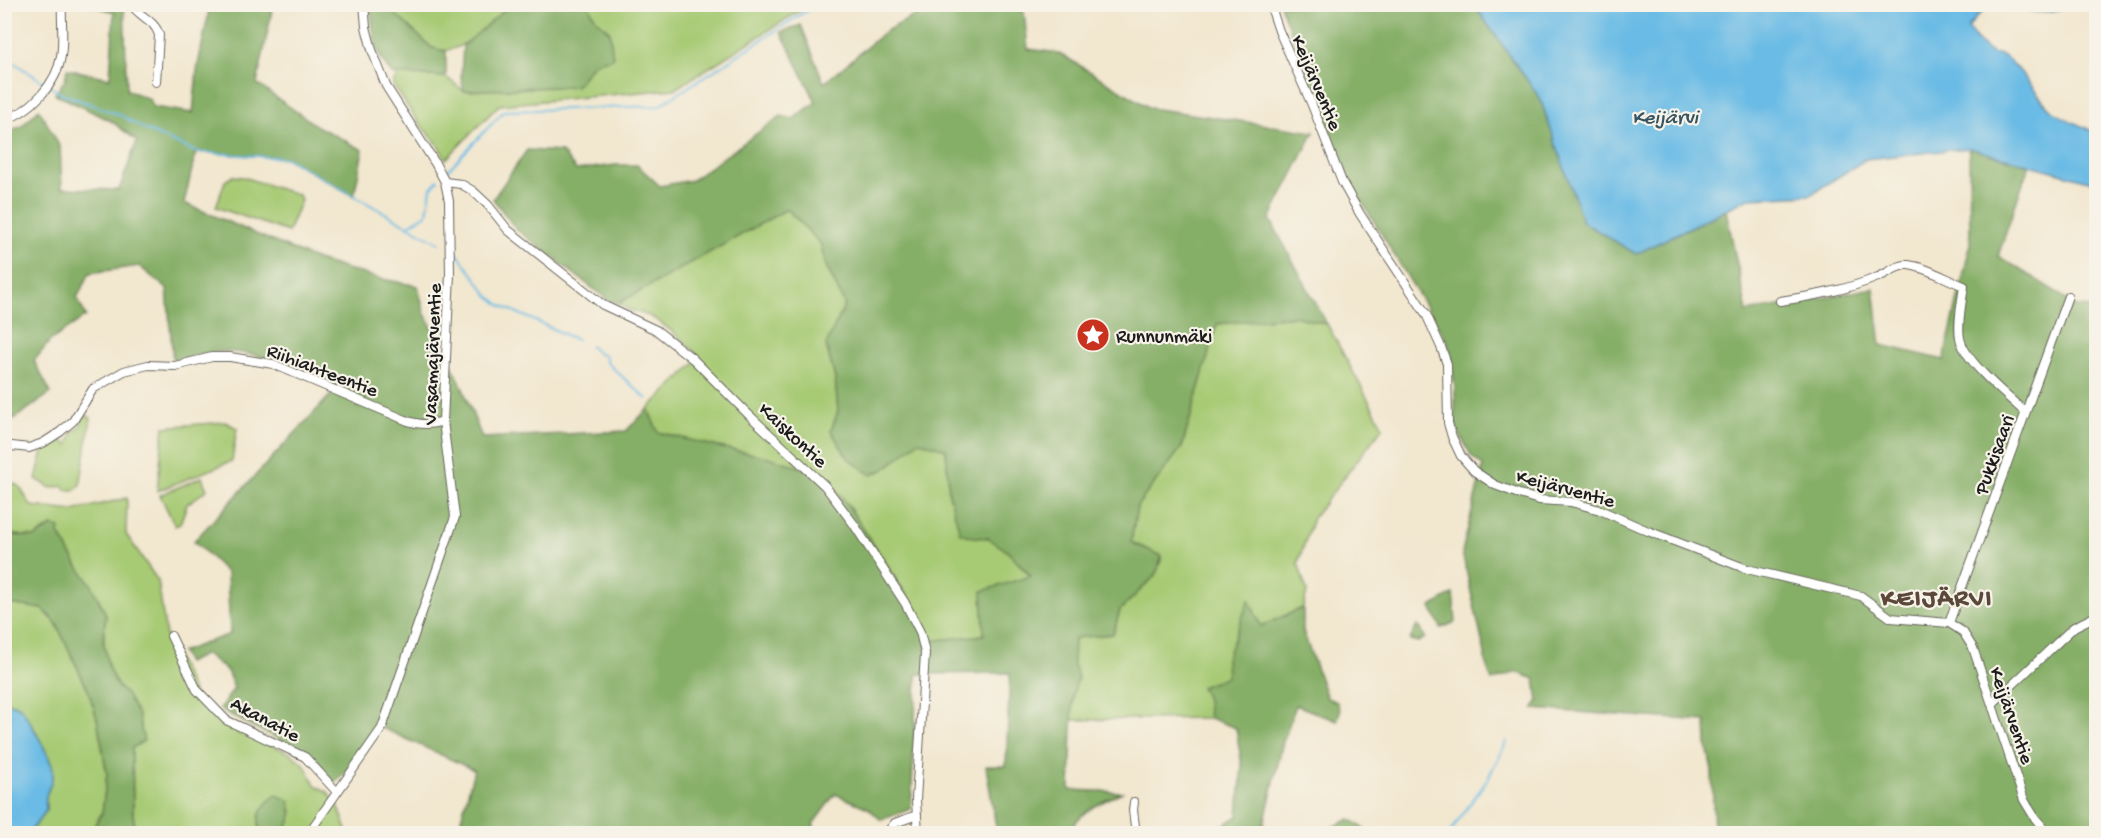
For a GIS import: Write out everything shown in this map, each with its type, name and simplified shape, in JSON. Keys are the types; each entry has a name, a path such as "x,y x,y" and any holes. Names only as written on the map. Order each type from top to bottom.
{"street":[{"path":"4,120 17,117 29,108 56,74 61,56 62,4"},
{"path":"132,4 135,10 157,29 159,35 156,82"},
{"name":"Vasamajärventie","path":"308,834 382,728 455,517 443,421 450,273 449,201 445,182 426,147 386,86 372,51 366,27 364,4"},
{"name":"Keijärventie","path":"1270,4 1342,182 1360,214 1426,314 1442,347 1447,364 1448,423 1461,456 1474,471 1495,485 1520,494 1539,500 1571,502 1600,510 1747,569 1861,596 1891,618 1949,623 1963,632 1973,648 2024,800 2035,819 2049,834"},
{"name":"Kaiskontie","path":"445,182 461,184 473,191 488,205 508,230 603,305 656,330 693,359 825,486 839,503 905,603 923,642 925,653 916,800 918,834"},
{"path":"1780,301 1816,296 1854,286 1880,277 1905,264 1964,286 1960,341 1991,382 2025,412"},
{"name":"Pukkisaari","path":"1949,623 2068,296"},
{"name":"Riihiahteentie","path":"4,449 12,446 29,448 43,443 60,432 73,421 93,389 124,371 148,364 175,366 212,357 273,363 408,421 432,424 443,421"},
{"path":"1992,704 2074,627 2097,616"},
{"name":"Akanatie","path":"171,636 197,690 226,720 304,757 337,792"},
{"path":"1134,802 1136,834"},
{"path":"886,834 896,823 917,815"}],"green space":[{"path":"90,5 124,5 127,90 149,99 153,107 193,113 197,70 210,5 273,5 257,84 317,126 363,150 354,196 286,158 196,152 184,203 317,260 377,278 418,286 424,312 460,381 482,438 626,431 648,409 658,432 768,457 824,475 847,504 917,611 929,641 984,635 982,591 1031,576 1007,551 988,538 960,533 949,494 946,449 919,441 883,470 871,475 848,458 831,431 838,411 835,378 826,345 845,305 825,263 821,244 787,209 619,303 608,300 516,229 493,199 527,150 562,152 576,170 637,165 660,186 692,180 781,116 793,119 816,102 781,32 801,25 824,83 886,31 935,5 1000,5 1024,12 1028,49 1059,53 1150,108 1314,132 1270,219 1327,324 1294,316 1217,324 1182,447 1137,506 1131,542 1162,556 1156,575 1120,610 1113,634 1074,638 1073,663 1078,678 1073,694 1070,790 1122,792 1084,814 1073,826 1071,833 997,833 986,766 1006,766 1010,673 917,674 911,809 881,820 868,808 835,794 813,824 817,833 466,833 461,819 474,770 378,726 350,768 334,783 299,748 220,709 234,688 227,671 206,654 187,663 181,652 230,634 227,573 194,541 339,386 287,365 247,354 218,352 173,361 167,289 139,266 90,273 77,298 86,316 50,341 34,361 51,393 5,425 4,215 8,214 4,176 5,133 22,126 39,109 60,147 62,188 119,190 137,141 111,121 55,94 65,80 67,69 110,78 114,12"},
{"path":"370,5 381,5 392,11 432,48 446,51 446,77 392,74 377,50"},
{"path":"381,5 510,5 473,38 450,50 440,50 430,46"},
{"path":"510,5 588,5 596,19 610,32 613,58 594,63 576,86 464,91 461,78 463,46"},
{"path":"588,5 809,5 675,89 499,105 446,159 393,85 397,74 446,77 464,91 576,86 594,63 610,32 596,19"},
{"path":"1280,5 1474,5 1540,98 1583,222 1636,254 1726,210 1747,312 1874,288 1881,345 1944,360 1970,246 1969,148 2029,165 1998,256 2058,293 2076,307 2096,308 2096,833 1714,833 1712,771 1707,746 1706,721 1533,709 1538,702 1535,679 1516,672 1492,681 1485,661 1462,552 1483,466 1472,457 1455,426 1455,389 1448,343 1351,184"},
{"path":"233,176 243,177 299,195 301,200 288,232 216,207 225,181"},
{"path":"787,209 821,244 825,263 845,305 826,345 835,378 838,411 831,431 848,458 871,475 883,470 919,441 946,449 949,494 973,537 988,537 1007,551 1031,577 984,635 929,641 917,611 847,504 824,475 768,457 658,432 648,409 700,358 662,324 619,303"},
{"path":"1294,316 1327,324 1383,427 1313,518 1298,563 1307,591 1303,608 1261,626 1249,601 1227,677 1207,699 1209,718 1072,720 1073,694 1078,678 1073,663 1074,638 1113,634 1120,610 1156,575 1131,542 1137,506 1182,447 1217,324"},
{"path":"84,414 91,418 80,486 74,490 66,490 63,486 51,488 36,479 44,447 60,439 68,445 73,432 79,428"},
{"path":"225,422 237,428 232,461 157,491 164,427"},
{"path":"202,477 207,490 187,504 180,524 175,526 160,495"},
{"path":"4,478 20,487 31,506 73,511 127,498 126,534 158,581 166,636 196,697 234,728 290,753 304,764 316,786 327,791 338,805 348,833 283,833 290,821 292,811 260,833 136,833 133,815 132,748 126,694 115,681 108,665 104,639 105,613 94,590 52,526 35,537 5,534"},
{"path":"52,526 60,528 59,534 91,584 106,615 103,640 109,669 118,687 126,694 138,715 144,741 132,748 133,815 136,833 90,833 102,813 107,774 97,718 88,690 56,623 43,609 5,603 5,534 35,537"},
{"path":"1453,594 1456,622 1441,628 1431,607"},
{"path":"1249,600 1261,626 1303,608 1303,631 1327,698 1337,702 1340,711 1337,721 1296,705 1283,742 1262,833 1156,833 1155,831 1173,825 1199,831 1224,825 1238,816 1242,766 1236,728 1209,718 1207,699 1201,687 1227,677 1226,659"},
{"path":"4,603 43,609 56,623 88,690 97,718 107,774 102,813 90,833 29,833 46,811 46,799 53,770 27,717 17,705 5,702"},
{"path":"1417,626 1425,638 1418,642 1410,640"},
{"path":"276,795 289,800 290,822 283,833 260,833 261,811"},
{"path":"1350,819 1371,833 1320,833"}],"water":[{"name":"Keijärvi","path":"1474,5 2069,5 2051,12 1994,7 1982,12 1968,28 1978,42 1993,54 2001,55 2009,60 2053,111 2096,133 2096,183 1969,148 1866,159 1810,195 1749,198 1636,254 1583,222 1540,98"},
{"path":"4,702 17,705 22,710 38,737 53,770 46,799 46,811 29,833 5,833"}],"waterway":[{"path":"447,171 504,111 659,106 817,4"},
{"path":"4,53 13,62 60,93 120,115 146,130 196,152 286,158 439,243"},
{"path":"407,226 427,214 431,188 438,180"},
{"path":"456,252 488,295 500,305 577,340"},
{"path":"590,346 599,354 606,356 606,362 647,399"},
{"path":"1449,834 1488,778 1507,741"}],"place":[{"name":"Runnunmäki","path":"1093,335"}],"district":[{"name":"KEIJÄRVI","path":"1937,596"}]}
